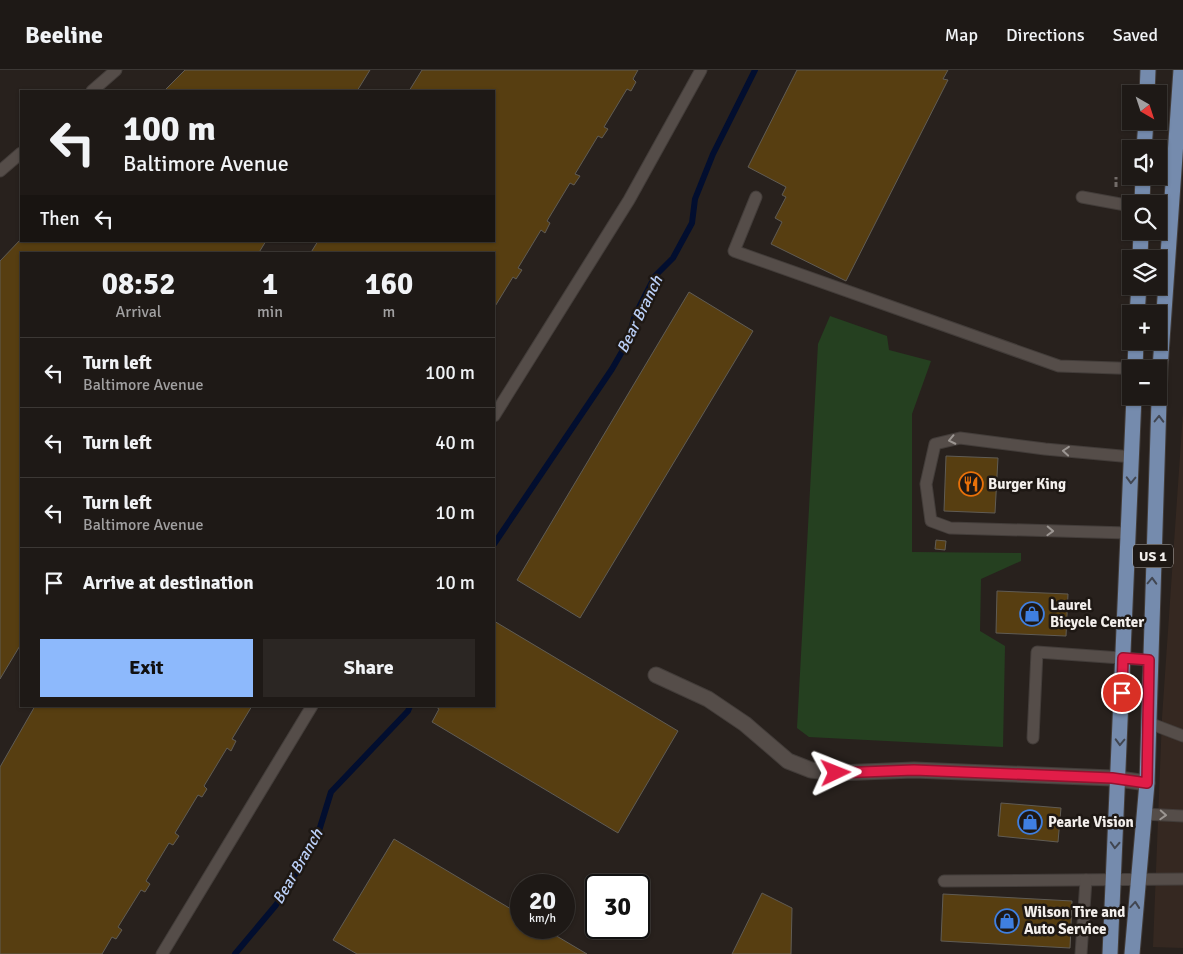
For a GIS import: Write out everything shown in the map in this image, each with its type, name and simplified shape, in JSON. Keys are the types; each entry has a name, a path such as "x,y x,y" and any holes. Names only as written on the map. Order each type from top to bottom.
{"main road":[{"path":"1147,85 1148,70"},
{"name":"US 1","path":"1167,195 1181,70"},
{"name":"US 1","path":"1155,360 1163,240"},
{"name":"US 1","path":"1110,954 1134,405"},
{"name":"US 1","path":"1132,954 1147,783 1153,405"}],"street":[{"path":"656,675 708,699 745,724 788,761 811,770 836,773 914,770 1118,779 1147,783"}],"lane":[{"path":"93,90 116,70"},
{"path":"495,414 629,200 701,70"},
{"path":"0,171 20,154"},
{"path":"756,197 734,251 1059,366 1122,368"},
{"path":"1082,197 1122,204"},
{"path":"1128,534 950,528 931,521 926,484 935,444 960,438 1045,449 1132,457"},
{"path":"1033,738 1037,652 1149,660"},
{"path":"162,954 311,707"},
{"path":"1149,723 1183,736"},
{"path":"1143,818 1183,816"},
{"path":"944,881 1183,879"},
{"path":"1081,954 1086,880"}],"shaded area":[{"path":"1183,412 1183,948 1153,947 1162,718"}],"green space":[{"path":"830,316 887,336 889,350 931,361 912,414 912,552 1021,553 1021,561 981,579 980,631 1005,646 1003,747 809,737 797,728 818,344"}],"building":[{"path":"185,70 370,70 358,90 165,90"},
{"path":"422,70 638,70 633,79 636,82 631,91 627,89 604,127 608,129 602,138 598,136 575,174 580,176 574,185 570,183 547,221 550,223 545,233 541,230 518,268 522,270 516,279 513,277 495,306 495,252 311,252 317,242 495,242 495,90 410,90"},
{"path":"797,70 948,70 943,79 948,80 846,281 771,244 782,222 775,218 786,197 782,195 786,187 748,167"},
{"path":"20,240 20,242 265,242 259,252 20,252 20,646 0,679 0,261"},
{"path":"689,292 753,331 580,618 517,580"},
{"name":"Burger King","path":"946,456 998,458 995,513 944,511"},
{"path":"936,540 946,541 945,550 935,549"},
{"name":"Laurel Bicycle Center","path":"997,591 1068,594 1066,636 996,633"},
{"path":"495,622 678,731 618,833 432,722 439,709 436,707 495,707"},
{"path":"34,707 251,707 232,739 236,741 231,751 227,748 204,786 207,789 202,797 198,795 175,833 179,836 173,845 169,843 146,881 150,884 145,892 141,890 118,927 122,930 116,939 112,937 102,954 0,954 0,767"},
{"name":"Pearle Vision","path":"1001,803 1061,808 1058,842 998,836"},
{"path":"394,839 510,908 510,939 562,939 587,954 357,954 333,940"},
{"path":"762,893 792,908 791,954 732,954"},
{"name":"Wilson Tire and Auto Service","path":"943,894 1072,901 1070,948 941,941"}],"waterway":[{"name":"Bear Branch","path":"495,543 612,369 627,343 635,315 655,276 673,258 692,223 695,199 713,154 755,70"},
{"name":"Bear Branch","path":"235,954 276,905 296,873 318,834 331,792 408,711 410,707"}],"place":[{"name":"Burger King","path":"971,484"},
{"name":"Laurel Bicycle Center","path":"1032,614"},
{"name":"Pearle Vision","path":"1030,822"},
{"name":"Wilson Tire and Auto Service","path":"1007,921"}],"route":[{"path":"836,773 914,770 1112,778 1147,783 1149,660 1123,658 1122,693"}]}
